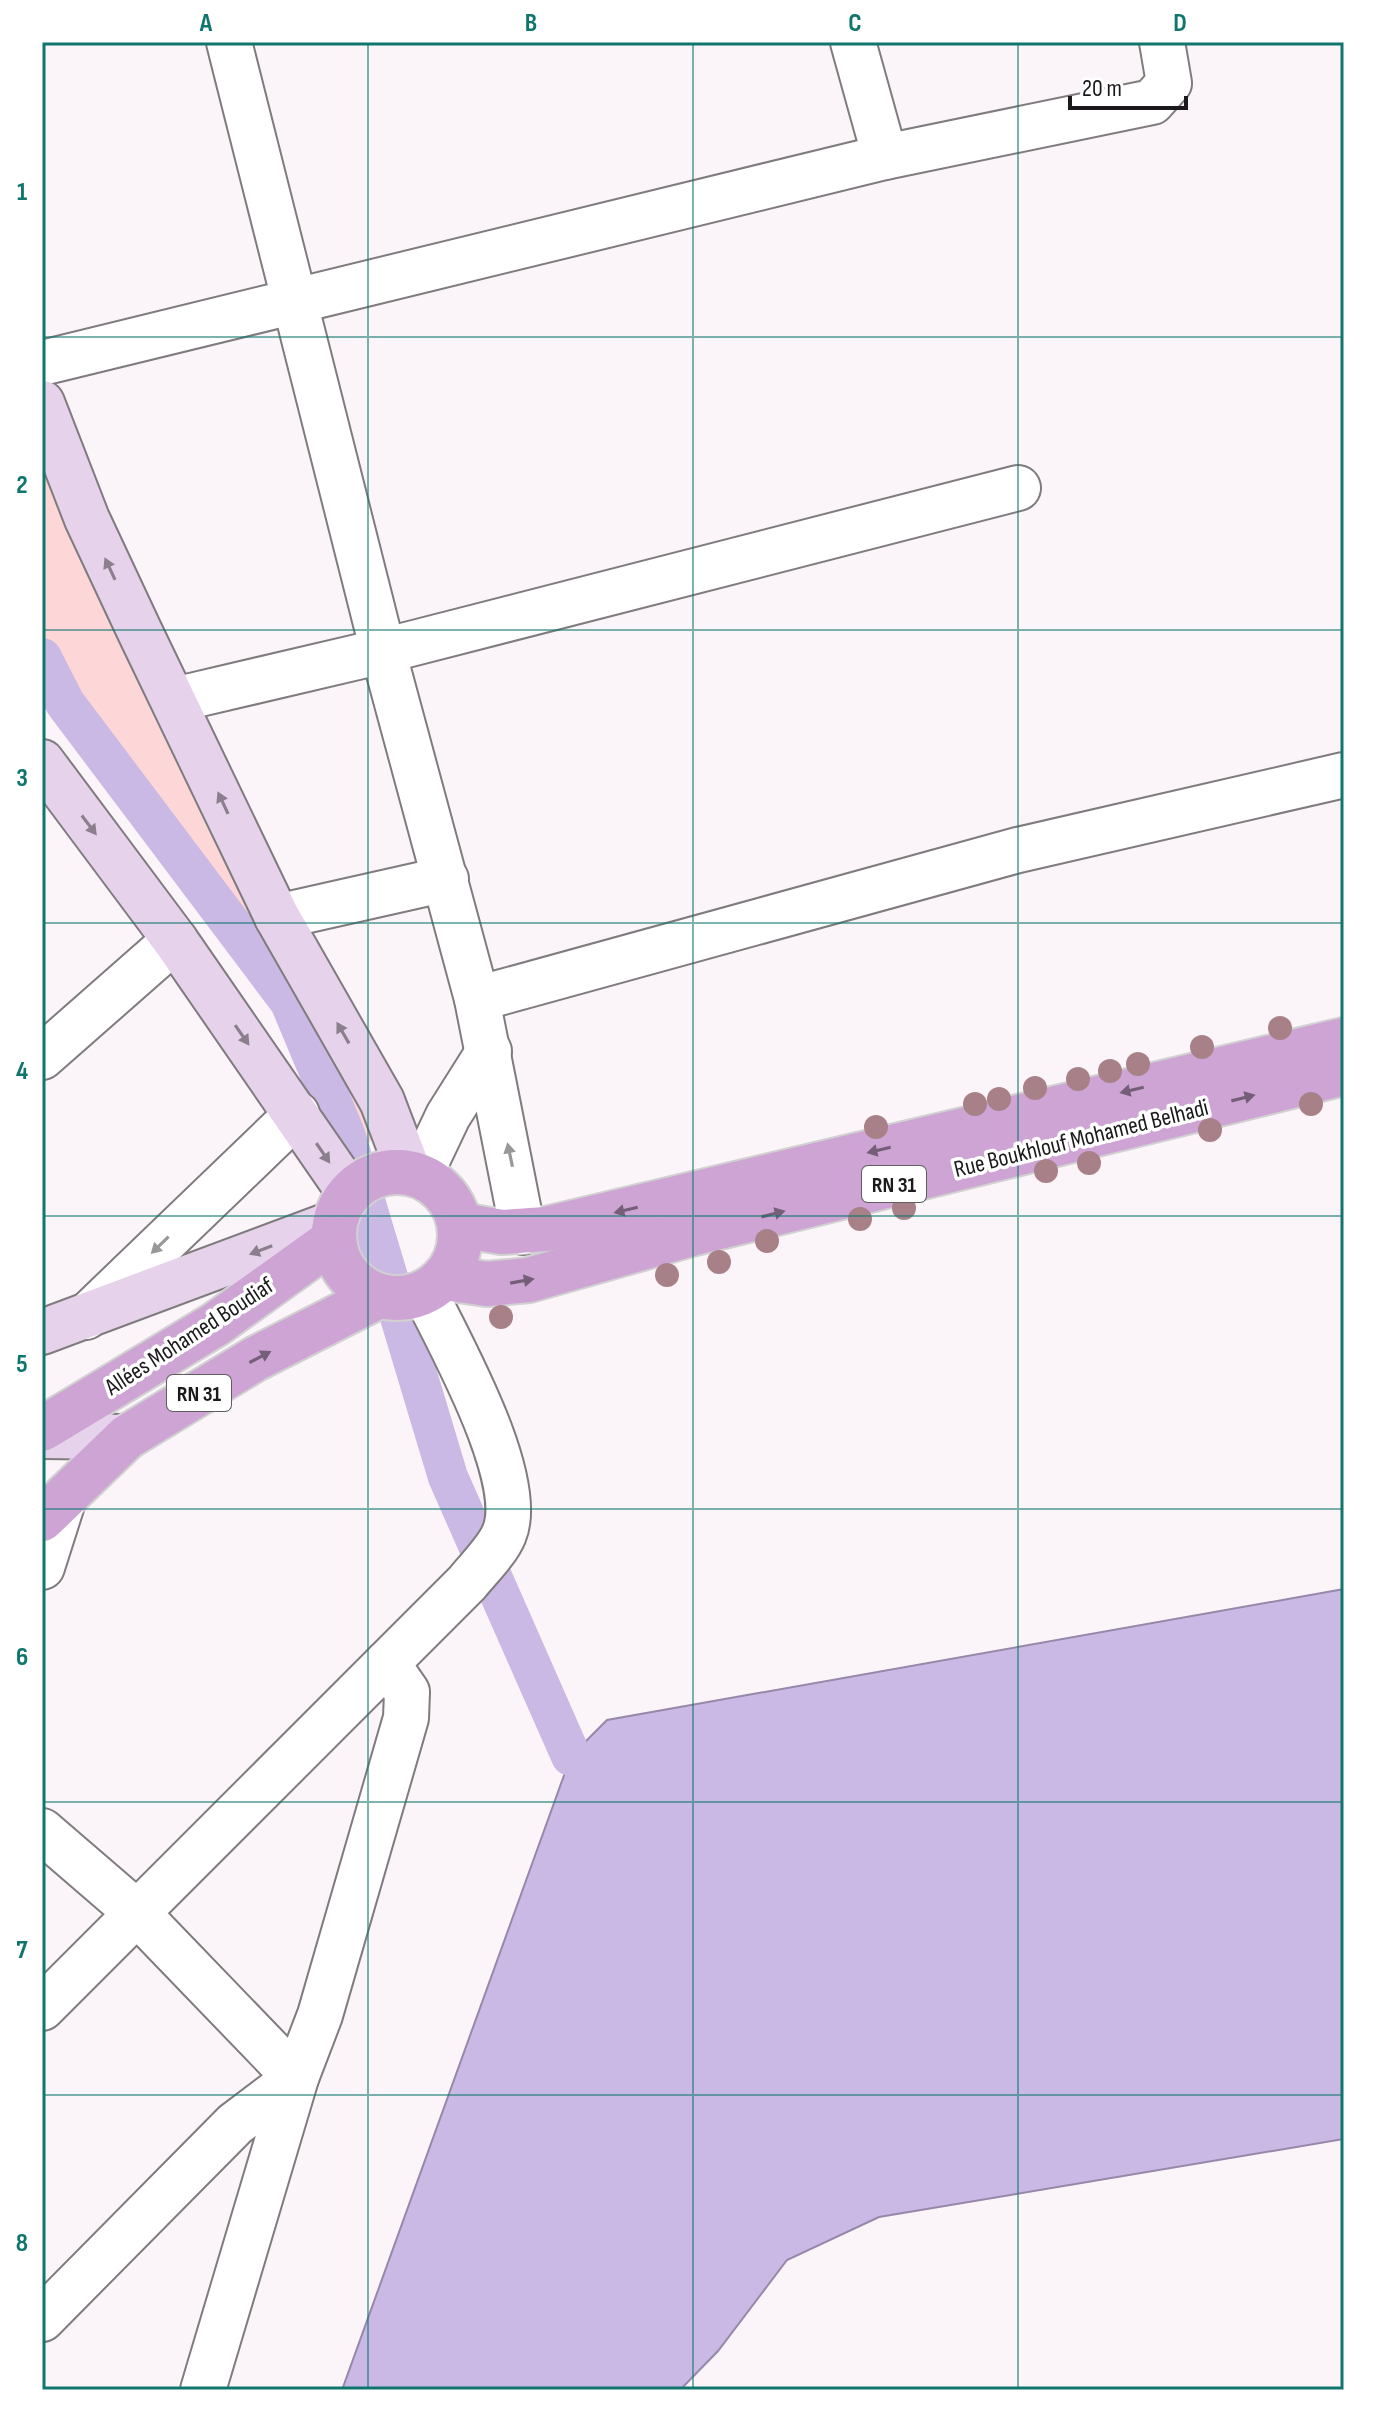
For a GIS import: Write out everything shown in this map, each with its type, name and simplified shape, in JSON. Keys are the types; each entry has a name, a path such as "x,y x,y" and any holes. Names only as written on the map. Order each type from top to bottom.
{"main road":[{"path":"42,403 87,519 277,917 382,1101 414,1174"},
{"path":"42,762 175,940 297,1114 339,1218 340,1265 356,1284 377,1297 401,1299 435,1286 458,1253 460,1225 453,1205 440,1188 414,1174 387,1172 367,1179 339,1218 42,1332"},
{"name":"Rue Boukhlouf Mohamed Belhadi","path":"460,1225 523,1232 546,1229 1344,1040"},
{"name":"Rue Boukhlouf Mohamed Belhadi","path":"435,1286 529,1280 691,1234 1344,1073"},
{"name":"Allées Mohamed Boudiaf","path":"42,1429 216,1324 339,1218"},
{"name":"RN 31","path":"52,1510 127,1437 255,1359 377,1297"},
{"path":"42,1436 127,1437"}],"street":[{"path":"229,42 297,301 383,651 477,999 523,1232"},
{"path":"853,42 885,157"},
{"path":"42,363 885,157 1152,102 1169,83 1162,42"},
{"path":"174,700 383,651 1018,488"},
{"path":"477,999 1018,850 1344,775"},
{"path":"277,917 446,879"},
{"path":"42,1057 175,940"},
{"path":"414,1174 489,1051"},
{"path":"86,1317 297,1114"},
{"path":"42,2008 467,1583 504,1534 509,1511 501,1467 435,1286"},
{"path":"42,1567 52,1510"},
{"path":"203,2390 296,2078 320,2015 406,1718 407,1692 387,1663"},
{"path":"42,1831 136,1912 296,2078"},
{"path":"42,2319 235,2124 296,2078"}],"shaded area":[{"path":"42,440 386,1121 369,1143 337,1143 275,1011 42,690"},
{"path":"1344,1589 1344,2139 879,2217 787,2260 718,2351 680,2390 342,2390 571,1756 607,1720"}],"waterway":[{"path":"42,658 65,703 290,1002 345,1134 448,1477 571,1756"}]}
